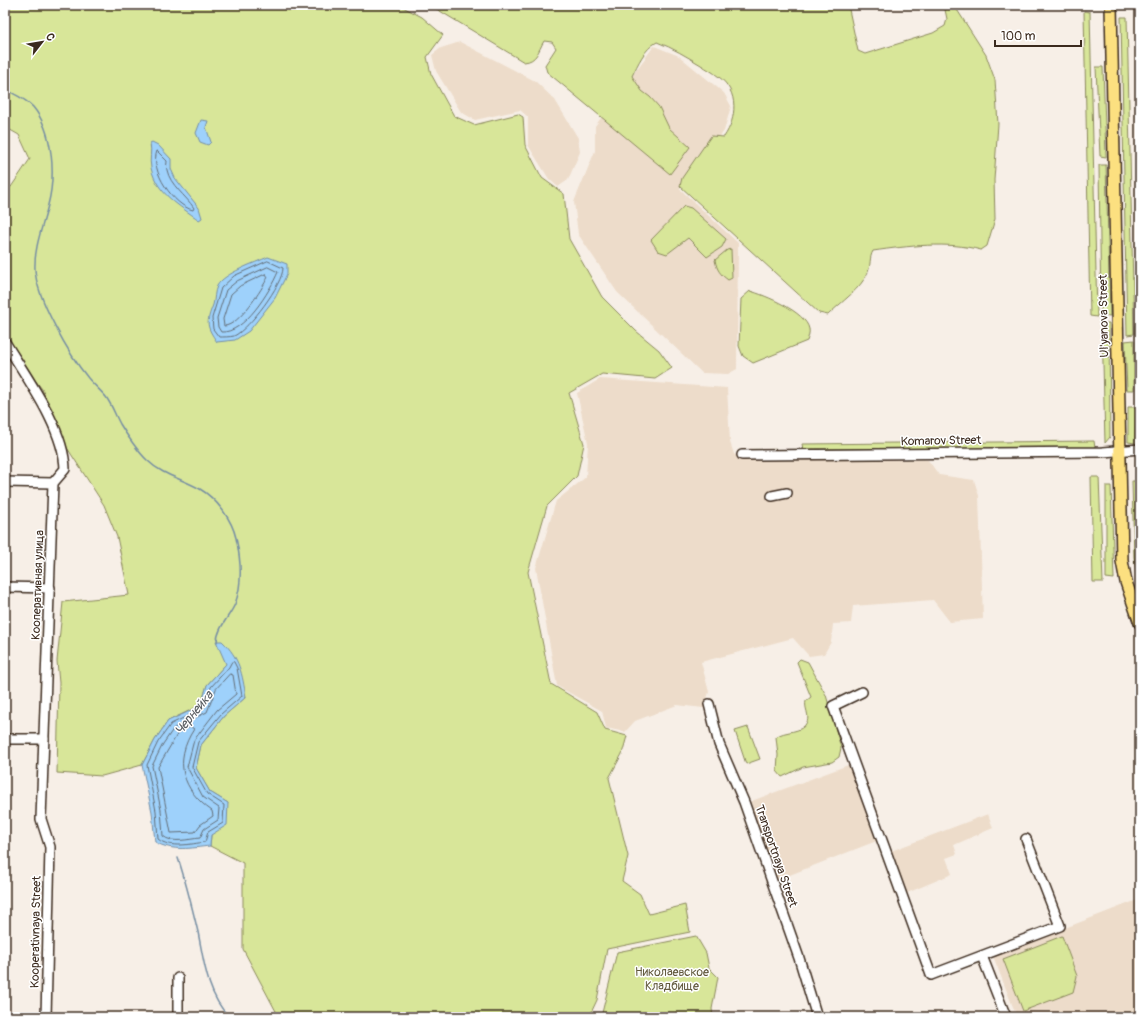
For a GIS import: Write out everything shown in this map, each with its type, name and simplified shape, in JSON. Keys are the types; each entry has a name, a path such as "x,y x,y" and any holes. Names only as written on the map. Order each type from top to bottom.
{"main road":[{"name":"Ul'yanova Street","path":"1110,5 1123,572 1140,623"}],"street":[{"path":"5,342 54,425 64,456 65,469 53,483 5,482"},
{"name":"Komarov Street","path":"742,455 1120,451 1140,449"},
{"name":"Кооперативная улица","path":"44,739 53,483"},
{"path":"772,496 787,493"},
{"path":"5,587 50,588"},
{"path":"862,692 833,706 931,975 1060,926 1026,839"},
{"name":"Transportnaya Street","path":"709,704 719,744 744,802 799,958 817,1017"},
{"path":"5,739 44,739"},
{"name":"Kooperativnaya Street","path":"44,739 41,820 50,847 46,1017"},
{"path":"982,956 1006,1017"},
{"path":"178,978 178,1017"}],"shaded area":[{"path":"460,42 535,81 555,100 578,138 580,152 568,180 558,187 549,179 528,145 528,117 520,110 475,120 461,112 436,71 432,55 441,48"},
{"path":"654,46 679,56 724,93 731,106 724,131 680,189 738,243 737,369 728,374 702,373 617,292 578,234 574,202 595,151 595,126"},
{"path":"600,379 727,388 730,442 734,454 744,459 928,460 939,475 974,480 979,496 983,619 950,622 933,600 853,606 851,623 833,624 831,642 824,654 809,656 793,638 701,662 709,692 704,708 677,705 635,721 625,732 606,728 602,711 557,686 536,568 556,501 586,477 588,443 577,393"},
{"path":"851,764 879,840 777,880 749,802"},
{"path":"988,814 993,828 954,845 957,854 946,858 952,874 907,893 891,851"},
{"path":"1140,899 1140,1017 1017,1017 993,956"}],"green space":[{"path":"5,5 399,5 422,17 443,35 427,57 431,74 454,116 474,125 518,114 523,117 525,145 542,178 564,194 569,239 602,297 636,331 659,350 672,368 655,379 602,374 569,393 584,444 577,476 547,506 528,572 551,684 597,712 605,730 627,736 622,754 609,778 628,856 622,881 640,894 649,914 685,905 690,932 607,949 597,1000 589,1017 279,1017 243,949 243,863 210,846 211,835 228,803 210,792 196,768 201,745 224,716 246,697 226,664 207,685 201,705 168,721 155,740 142,765 102,776 57,773 59,683 57,661 63,602 129,595 117,537 104,505 62,440 42,389 5,342 5,190 11,187 30,159 19,135 5,127"},
{"path":"430,5 848,5 858,51 865,54 933,33 945,26 947,19 944,5 954,5 986,55 995,80 998,124 994,180 995,219 987,246 981,250 968,247 927,245 873,251 868,272 861,284 828,315 819,313 680,186 682,178 711,136 724,137 732,122 734,106 733,98 730,90 717,75 679,52 657,42 645,53 632,76 642,91 659,107 669,128 690,147 670,174 547,72 545,65 556,48 552,42 544,41 534,58 524,62"},
{"path":"1084,11 1090,12 1097,317 1090,316"},
{"path":"1121,17 1127,17 1134,334 1127,335"},
{"path":"1096,67 1103,67 1106,157 1100,156"},
{"path":"1099,165 1106,165 1110,316 1101,315"},
{"path":"684,206 691,208 726,239 722,247 707,257 688,238 667,254 658,251 651,240"},
{"path":"731,249 732,278 728,280 719,272 715,260 727,250"},
{"path":"750,291 774,300 801,316 809,329 807,341 753,363 743,356 739,346 741,299"},
{"path":"1102,323 1109,323 1110,437 1105,443"},
{"path":"1134,340 1134,390 1127,390 1125,341"},
{"path":"1128,407 1136,407 1135,443 1128,442"},
{"path":"1094,441 1095,448 803,449 802,444"},
{"path":"1091,477 1099,477 1103,582 1093,582"},
{"path":"1132,481 1138,481 1140,540 1139,590 1134,557"},
{"path":"1106,486 1111,486 1114,579 1106,578"},
{"path":"800,659 808,662 826,695 841,748 839,757 832,762 803,767 782,777 777,771 778,755 776,737 805,726 808,719 806,701 811,697 797,662"},
{"path":"748,727 760,759 746,764 735,731"},
{"name":"Николаевское Кладбище","path":"696,936 706,953 709,968 718,977 712,1009 713,1017 601,1017 617,952"},
{"path":"1062,936 1077,976 1073,992 1023,1011 1003,959"}],"water":[{"path":"201,120 208,121 206,127 211,142 208,145 200,142 196,133"},
{"path":"152,142 158,145 171,159 171,169 175,178 199,208 202,218 199,220 177,204 158,185 150,165 150,143"},
{"path":"268,257 287,264 287,274 275,298 249,331 235,340 217,342 209,328 208,320 214,303 217,286 221,281 233,273"},
{"name":"Чернейка","path":"216,641 222,641 233,654 239,667 246,697 224,716 201,745 196,768 210,792 228,803 227,825 211,835 210,846 189,848 169,847 155,842 152,812 142,765 155,740 168,721 201,706 207,685 226,664"}],"waterway":[{"path":"5,89 23,99 33,107 40,117 49,141 52,180 48,205 37,245 35,269 41,295 55,326 72,356 88,378 108,400 120,424 141,453 148,461 160,470 200,489 212,498 223,510 234,531 240,563 238,596 233,609 221,627 217,642"},
{"path":"178,858 211,988 222,1008 229,1017"}]}
